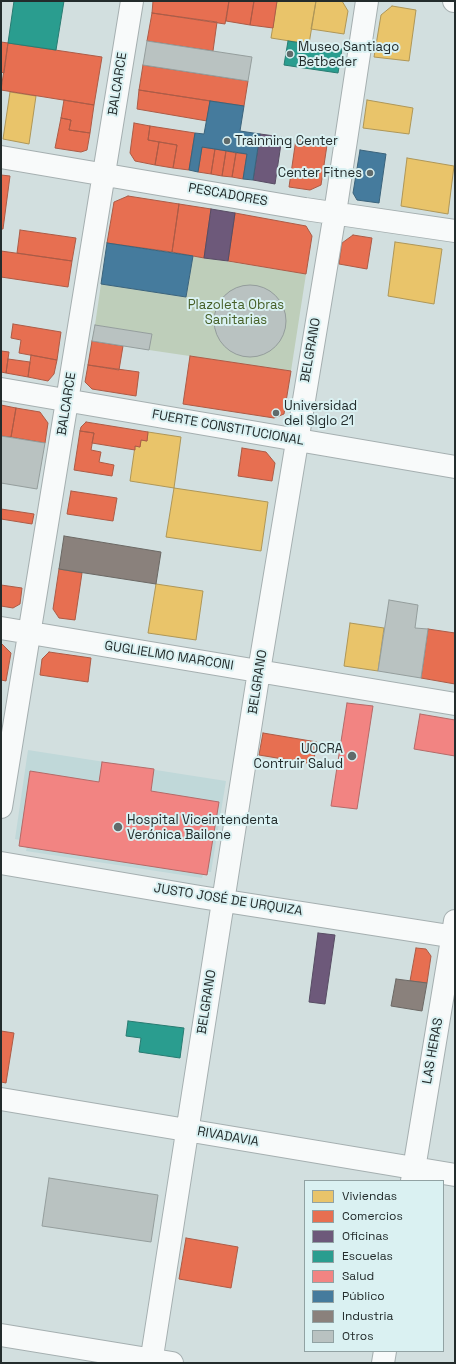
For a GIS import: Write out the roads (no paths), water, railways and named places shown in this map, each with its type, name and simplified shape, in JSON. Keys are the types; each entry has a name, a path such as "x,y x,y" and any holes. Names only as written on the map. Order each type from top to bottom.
{"street":[{"name":"BALCARCE","path":"1,807 132,1"},
{"name":"BELGRANO","path":"158,1362 187,1130 259,671 335,213 367,1"},
{"name":"PESCADORES","path":"1,157 335,213 455,231"},
{"name":"FUERTE CONSTITUCIONAL","path":"1,389 455,467"},
{"name":"GUGLIELMO MARCONI","path":"1,628 455,704"},
{"name":"JUSTO JOSÉ DE URQUIZA","path":"1,863 223,900 454,932"},
{"name":"LAS HERAS","path":"413,1175 454,932"},
{"name":"RIVADAVIA","path":"1,1099 187,1130 413,1175 455,1175"},
{"path":"1,1335 158,1362"},
{"path":"383,1363 385,1352"}],"place":[{"name":"Museo Santiago Betbeder","path":"290,54"},
{"name":"Trainning Center","path":"227,141"},
{"name":"Center Fitnes","path":"370,173"},
{"name":"Universidad del SIglo 21","path":"276,413"},
{"name":"UOCRA Contruir Salud","path":"352,756"},
{"name":"Hospital Viceintendenta Verónica Bailone","path":"118,827"}],"park label":[{"name":"Plazoleta Obras Sanitarias","path":"236,312"}]}
